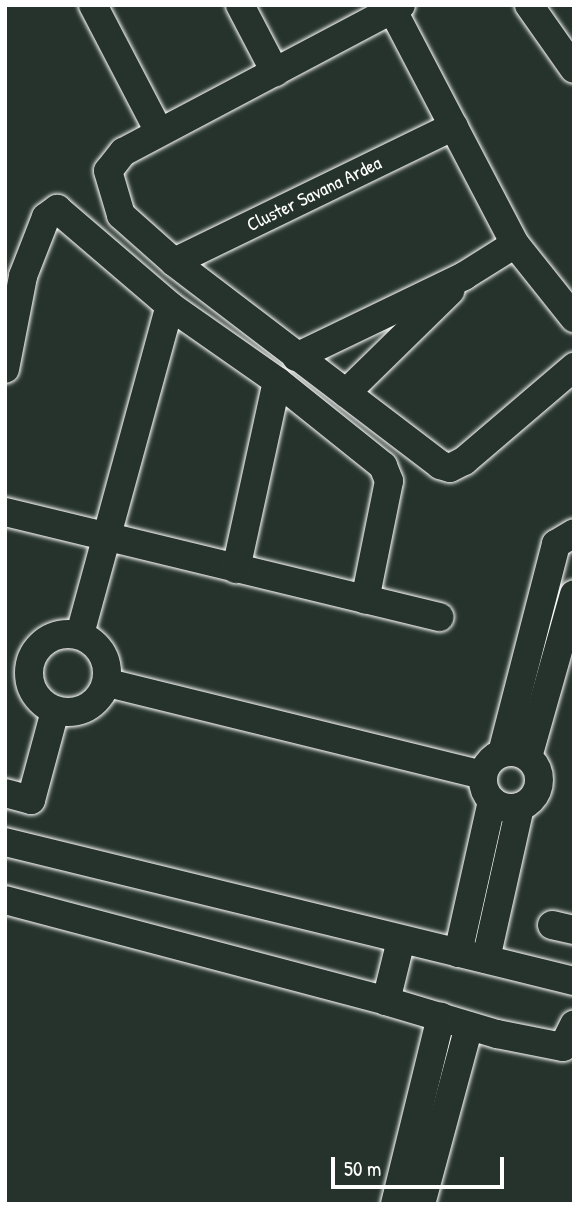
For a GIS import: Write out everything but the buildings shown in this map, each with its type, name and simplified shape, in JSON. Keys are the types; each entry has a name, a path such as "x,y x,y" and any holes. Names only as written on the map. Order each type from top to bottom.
{"street":[{"path":"93,5 159,132"},
{"path":"240,5 275,72"},
{"path":"529,5 574,69"},
{"path":"574,318 515,244 395,7 122,152 108,171 121,215 174,262 440,465 450,468 464,461 574,367"},
{"name":"Cluster Savana Ardea","path":"174,262 454,126"},
{"path":"5,369 14,275 46,217 57,209 170,306 277,381 387,473 389,481 365,600"},
{"path":"296,357 464,276 515,244"},
{"path":"346,393 464,276"},
{"path":"80,634 104,538 170,306"},
{"path":"236,569 277,381"},
{"path":"5,512 439,617"},
{"path":"515,755 556,544 574,533"},
{"path":"515,755 574,594"},
{"path":"59,634 80,634 97,645 107,662 108,683 96,702 77,712 55,711 37,698 18,657 59,634"},
{"path":"108,683 487,788 510,808 520,807 534,796 538,788 538,771 515,755 491,759 487,788 458,953"},
{"path":"5,793 31,800 55,711"},
{"path":"486,959 520,807"},
{"path":"5,842 574,981"},
{"path":"5,900 386,1001 469,1026 570,1040"},
{"path":"386,1001 401,940"},
{"path":"395,1204 440,1017"},
{"path":"421,1204 469,1026"}]}
